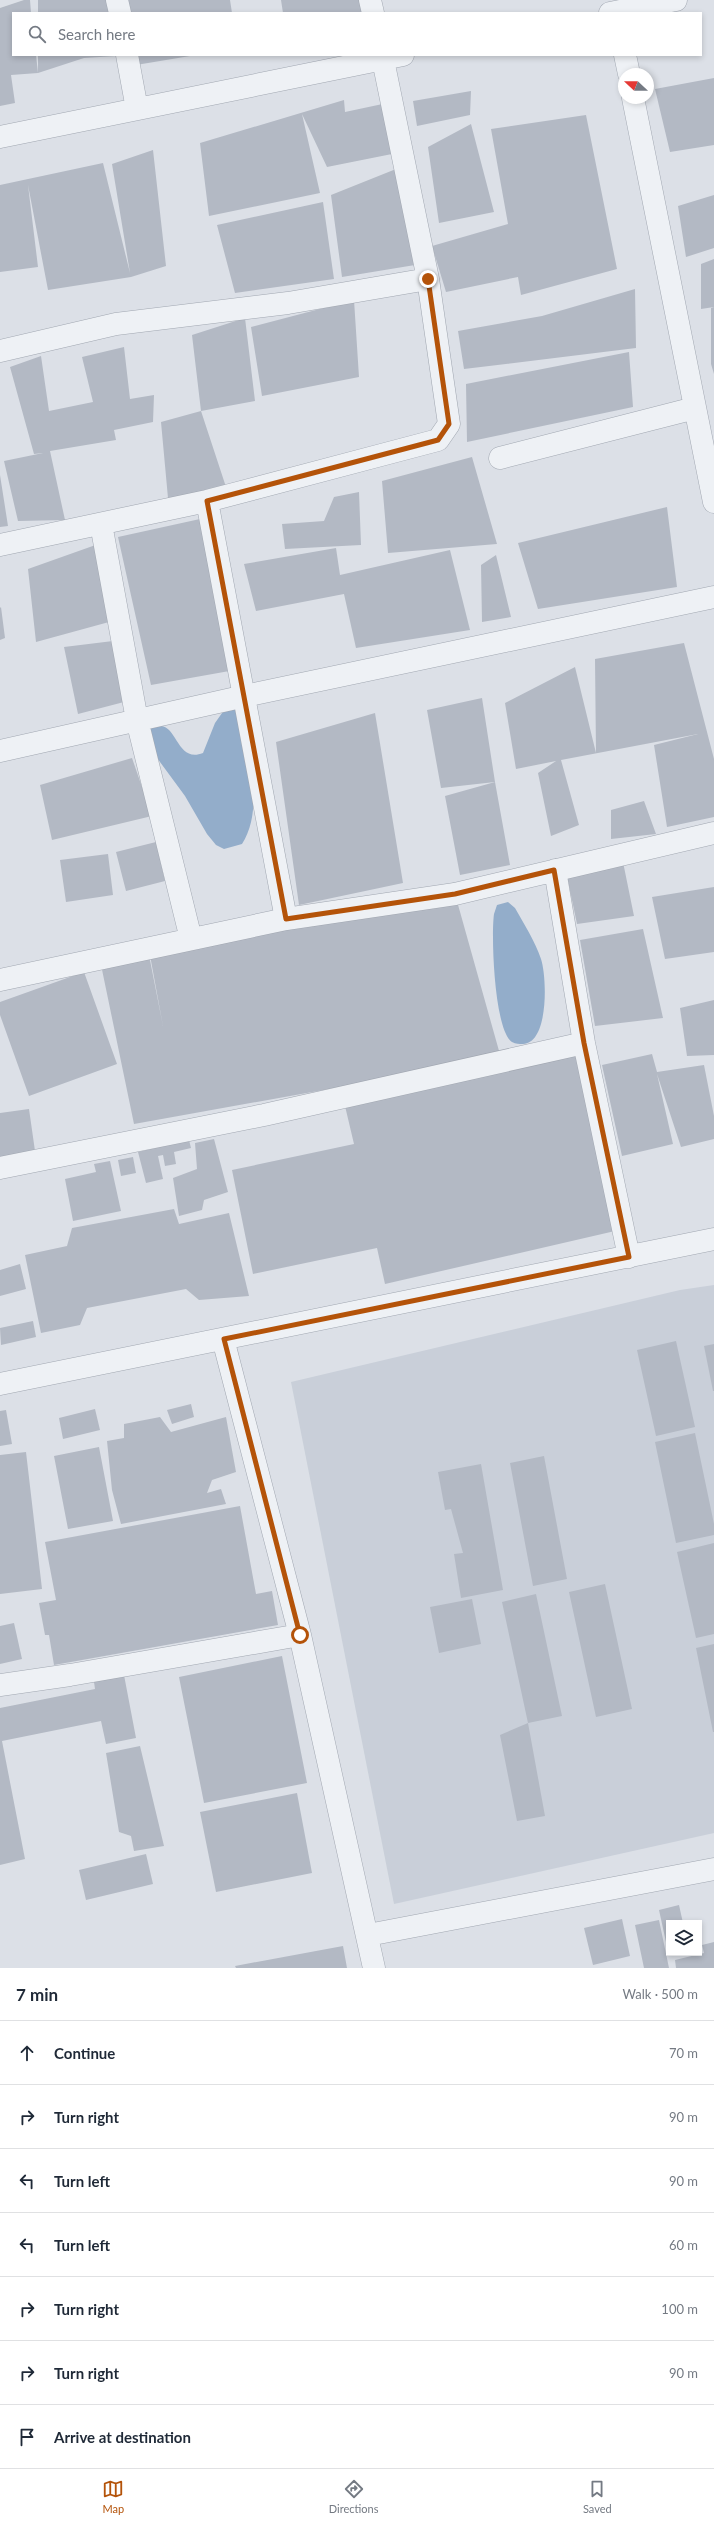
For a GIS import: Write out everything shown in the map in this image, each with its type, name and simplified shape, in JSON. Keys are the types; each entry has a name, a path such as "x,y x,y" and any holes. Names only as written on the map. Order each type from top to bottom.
{"street":[{"path":"117,0 120,12"},
{"path":"370,0 373,12"},
{"path":"614,9 676,0"},
{"path":"127,56 137,109"},
{"path":"0,137 389,56 428,279 449,424 438,440 207,501 0,545"},
{"path":"625,56 627,68"},
{"path":"634,104 714,502"},
{"path":"0,350 116,324 288,302 428,279"},
{"path":"500,458 695,408"},
{"path":"207,501 286,919"},
{"path":"101,524 136,720 191,939"},
{"path":"0,751 245,696 714,598"},
{"path":"0,980 286,919 455,894 714,833"},
{"path":"554,870 584,1043 629,1257"},
{"path":"0,1168 264,1115 584,1043"},
{"path":"0,1384 714,1239"},
{"path":"224,1339 300,1635 368,1935 374,1968"},
{"path":"0,1685 70,1675 300,1635"},
{"path":"368,1935 714,1869"}],"shaded area":[{"path":"714,1285 714,1833 394,1904 291,1382 680,1290"}],"water":[{"path":"237,698 252,772 254,792 253,811 249,829 242,844 224,849 216,845 207,834 185,796 155,755 149,729 157,726 166,728 188,753 195,755 203,753 215,723 227,706"},
{"path":"508,902 515,908 536,946 543,968 545,994 542,1021 538,1033 531,1041 523,1044 516,1044 512,1042 506,1034 501,1020 495,981 493,941 494,914 497,905"}],"building":[{"path":"24,0 30,0 31,12 12,12 12,56 36,56 38,73 11,75 15,103 0,106 0,8"},
{"path":"38,0 114,0 115,12 38,12"},
{"path":"124,0 230,0 232,12 127,12"},
{"path":"281,0 361,0 364,12 283,12"},
{"path":"38,56 116,56 84,58 38,73"},
{"path":"134,56 190,56 136,65"},
{"path":"714,78 714,145 670,152 655,89"},
{"path":"471,91 470,115 417,126 413,101"},
{"path":"344,100 345,112 392,102 402,152 327,167 302,114 320,193 209,216 200,143"},
{"path":"586,115 617,269 521,295 518,277 446,292 432,246 508,224 491,129"},
{"path":"471,124 494,212 439,223 428,147"},
{"path":"153,150 166,266 131,277 48,290 28,185 38,267 0,272 0,185 103,163 130,273 112,164"},
{"path":"396,169 415,265 342,277 331,195"},
{"path":"714,195 714,248 686,257 678,206"},
{"path":"323,202 334,279 235,293 217,225"},
{"path":"714,259 714,307 701,309 701,264"},
{"path":"635,289 636,348 464,369 458,331 542,316"},
{"path":"354,300 359,377 262,396 251,327"},
{"path":"714,307 714,374 711,364 711,308"},
{"path":"245,318 255,401 201,411 192,335"},
{"path":"124,347 130,399 154,395 153,422 114,430 116,440 50,451 65,520 18,521 4,461 43,453 34,454 10,367 41,356 49,411 93,402 82,357"},
{"path":"629,352 633,407 467,442 466,384"},
{"path":"201,411 226,487 169,509 161,422"},
{"path":"472,457 497,544 388,553 382,481"},
{"path":"0,475 8,526 0,527"},
{"path":"359,492 361,545 285,549 282,524 324,521 334,497"},
{"path":"667,507 677,587 538,609 518,543"},
{"path":"200,519 235,670 151,685 118,537"},
{"path":"104,542 109,622 36,642 28,569"},
{"path":"336,548 340,575 450,550 470,630 356,648 344,594 256,611 244,564"},
{"path":"496,555 511,617 482,622 481,565"},
{"path":"1,607 5,638 0,640 0,608"},
{"path":"113,641 124,702 78,714 64,647"},
{"path":"684,643 714,759 714,817 667,827 654,745 698,734 561,760 579,825 551,836 538,773 556,761 516,769 505,703 575,667 596,753 595,659"},
{"path":"482,698 495,782 441,788 427,710"},
{"path":"375,713 403,883 299,905 276,742"},
{"path":"132,758 152,816 52,840 40,785"},
{"path":"495,782 510,865 460,875 445,796"},
{"path":"644,801 656,834 611,839 611,810"},
{"path":"156,842 165,881 126,891 116,852"},
{"path":"108,854 113,895 66,902 60,860"},
{"path":"623,862 634,916 577,924 567,876"},
{"path":"714,887 714,952 665,959 652,897"},
{"path":"455,894 501,1058 134,1124 100,960 148,950 163,1026 149,950"},
{"path":"643,929 663,1018 595,1026 580,940"},
{"path":"84,972 117,1064 29,1096 0,1015 0,1002"},
{"path":"714,1000 714,1055 687,1056 680,1008"},
{"path":"575,1054 615,1231 385,1284 377,1248 253,1274 232,1170 354,1144 345,1106"},
{"path":"652,1054 657,1072 704,1065 714,1116 714,1139 681,1147 657,1074 673,1144 622,1156 602,1065"},
{"path":"29,1109 36,1158 0,1163 0,1113"},
{"path":"214,1139 228,1192 204,1200 202,1210 179,1216 173,1178 197,1169 195,1143"},
{"path":"189,1140 191,1148 174,1152 176,1164 165,1166 163,1155 158,1156 163,1179 146,1183 138,1152"},
{"path":"133,1157 136,1173 121,1176 118,1160"},
{"path":"110,1161 121,1211 73,1221 65,1179 96,1172 94,1164"},
{"path":"174,1209 179,1224 229,1213 249,1296 199,1300 186,1289 87,1308 80,1325 41,1333 25,1255 67,1246 72,1228"},
{"path":"20,1264 26,1289 0,1296 0,1270"},
{"path":"33,1321 36,1337 1,1345 0,1328"},
{"path":"676,1341 695,1427 656,1436 637,1350"},
{"path":"714,1344 714,1391 713,1391 704,1346"},
{"path":"191,1404 194,1417 172,1424 167,1410"},
{"path":"95,1409 100,1430 63,1439 59,1418"},
{"path":"6,1410 12,1444 0,1446 0,1411"},
{"path":"160,1417 171,1432 226,1417 236,1472 212,1480 207,1493 221,1489 226,1504 121,1524 112,1490 107,1441 124,1438 124,1424"},
{"path":"695,1433 714,1524 714,1535 676,1543 655,1442"},
{"path":"99,1447 113,1521 68,1529 54,1456"},
{"path":"26,1452 42,1589 0,1594 0,1455"},
{"path":"544,1456 567,1579 533,1586 510,1463"},
{"path":"481,1464 503,1590 461,1598 454,1554 463,1553 451,1509 445,1510 438,1472"},
{"path":"240,1506 256,1594 272,1591 278,1625 54,1665 49,1635 45,1635 39,1603 56,1600 45,1542"},
{"path":"714,1543 714,1634 696,1638 677,1552"},
{"path":"605,1584 632,1709 596,1717 569,1592"},
{"path":"536,1594 562,1716 528,1723 502,1602"},
{"path":"472,1599 481,1644 439,1653 430,1607"},
{"path":"14,1623 22,1659 0,1664 0,1626"},
{"path":"714,1644 714,1732 713,1732 696,1648"},
{"path":"282,1656 307,1783 204,1803 179,1677"},
{"path":"124,1675 136,1738 106,1744 101,1721 2,1741 25,1859 0,1865 0,1708 95,1689 94,1682"},
{"path":"528,1723 545,1816 517,1821 500,1735"},
{"path":"140,1746 164,1846 134,1851 131,1836 119,1832 106,1753"},
{"path":"297,1793 312,1873 216,1892 200,1812"},
{"path":"146,1854 153,1884 86,1900 79,1870"},
{"path":"679,1905 682,1920 666,1920 666,1942 659,1910"},
{"path":"622,1919 630,1956 593,1965 584,1928"},
{"path":"659,1920 669,1968 644,1968 635,1925"},
{"path":"714,1942 714,1968 676,1968 675,1960 692,1956 702,1956 702,1953 704,1953 702,1945"},
{"path":"343,1946 347,1968 236,1968 235,1966"}],"route":[{"path":"300,1635 224,1339 629,1257 584,1043 554,870 455,894 286,919 207,501 438,440 449,424 428,279"}]}
